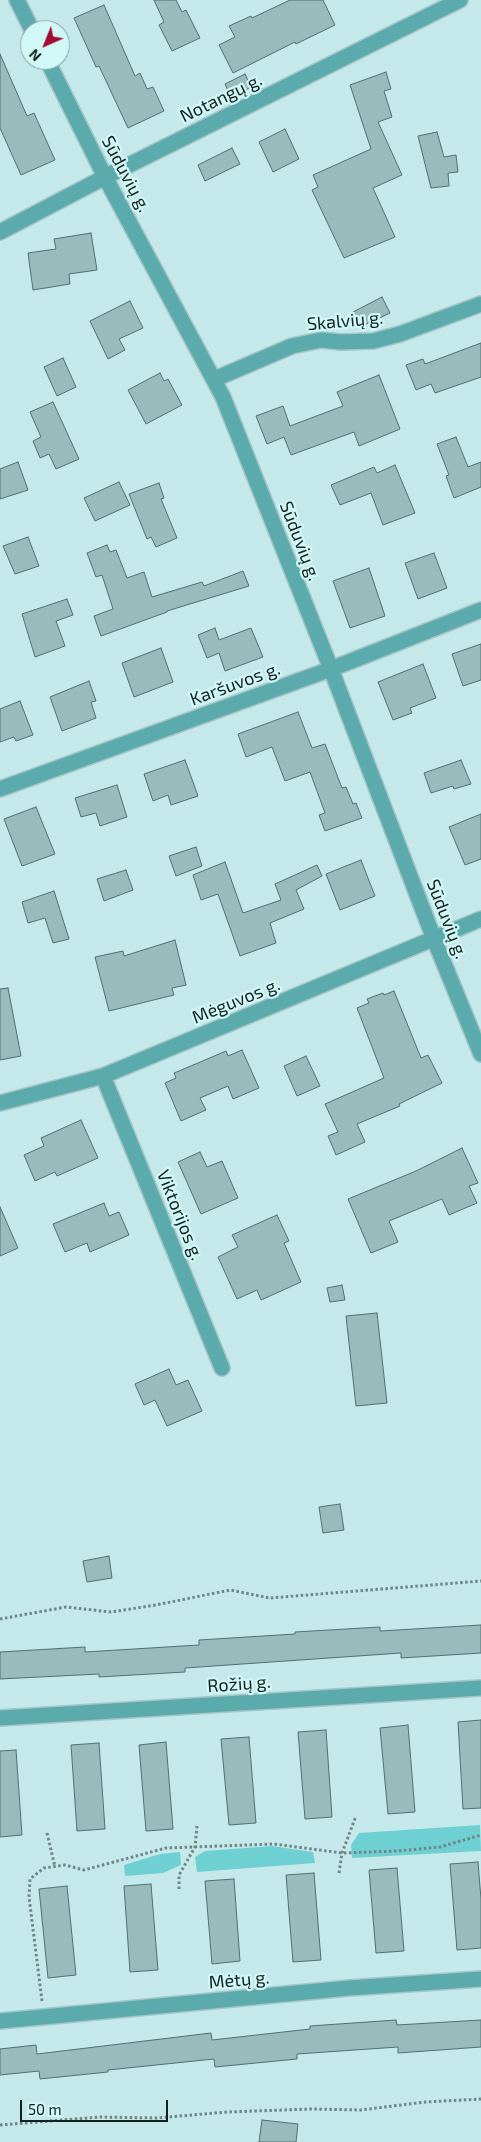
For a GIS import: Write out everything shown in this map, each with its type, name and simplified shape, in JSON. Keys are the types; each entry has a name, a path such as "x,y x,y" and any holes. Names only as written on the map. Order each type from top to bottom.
{"street":[{"path":"17,0 27,20"},
{"name":"Notangų g.","path":"0,232 105,177 456,1"},
{"name":"Sūduvių g.","path":"52,70 105,177 215,379 331,669 434,939 481,1054"},
{"name":"Skalvių g.","path":"215,379 292,346 321,340 341,342 373,341 400,334 481,304"},
{"name":"Karšuvos g.","path":"0,790 331,669 481,610"},
{"name":"Mėguvos g.","path":"0,1103 103,1076 481,919"},
{"name":"Viktorijos g.","path":"103,1076 222,1368"},
{"name":"Rožių g.","path":"0,1718 481,1688"},
{"name":"Mėtų g.","path":"0,2021 349,1988 481,1979"}],"path":[{"path":"0,1619 66,1607 111,1612 230,1590 270,1598 481,1581"},
{"path":"339,1873 342,1853 356,1816"},
{"path":"179,1888 179,1876 196,1847 197,1826"},
{"path":"47,1833 54,1867"},
{"path":"44,2017 29,1897 30,1879 44,1868 65,1865 84,1870 166,1848 274,1844 342,1853 397,1852 440,1846 481,1835"},
{"path":"0,2125 100,2117 157,2118 236,2111 360,2110 425,2102 481,2099"}],"shaded area":[{"path":"480,1825 481,1851 352,1858 351,1845 359,1833"},
{"path":"272,1846 313,1852 315,1863 197,1872 195,1857 205,1851"},
{"path":"180,1852 181,1865 163,1873 125,1876 124,1865 160,1854"}],"building":[{"path":"154,0 176,0 182,12 186,10 200,38 172,51 159,25 164,22"},
{"path":"290,0 323,0 335,25 296,44 295,42 233,73 219,45 235,37 229,26 251,16 252,18"},
{"path":"104,5 135,76 140,73 147,89 153,87 164,111 128,128 99,66 96,67 74,18"},
{"path":"0,54 27,116 34,113 55,160 21,175 0,128"},
{"path":"386,72 391,89 384,91 392,117 378,122 402,175 373,188 395,237 344,258 312,190 318,187 313,175 371,149 350,85"},
{"path":"245,74 251,87 231,98 225,84"},
{"path":"285,129 299,159 273,172 259,142"},
{"path":"437,132 444,157 456,155 458,172 448,173 449,186 431,188 418,136"},
{"path":"232,148 240,164 205,181 198,165"},
{"path":"91,233 97,270 69,274 70,284 33,290 28,253 56,249 54,239"},
{"path":"382,297 390,313 360,327 353,312"},
{"path":"130,301 143,328 119,339 125,350 108,359 90,321"},
{"path":"481,343 481,377 435,393 431,384 416,390 406,365 423,359 425,364"},
{"path":"63,358 76,387 57,396 44,367"},
{"path":"160,373 164,381 168,379 182,405 146,424 128,390"},
{"path":"379,375 400,429 359,446 354,432 291,455 284,437 267,444 256,416 283,406 290,426 343,406 337,392"},
{"path":"53,402 79,459 56,469 49,454 40,458 33,441 41,437 30,412"},
{"path":"456,437 468,467 481,462 481,487 454,498 446,476 449,475 437,444"},
{"path":"18,462 28,490 0,499 0,469"},
{"path":"395,465 415,513 383,525 371,493 340,505 331,485 374,467 377,473"},
{"path":"119,482 130,505 95,521 84,498"},
{"path":"159,483 164,498 161,499 177,538 156,547 151,537 147,539 129,494"},
{"path":"28,537 39,566 15,574 3,546"},
{"path":"107,545 110,552 116,550 127,578 144,572 152,597 202,582 204,586 243,571 249,586 167,611 101,636 94,616 113,609 102,575 96,577 87,553"},
{"path":"434,553 447,588 418,599 405,563"},
{"path":"369,568 385,616 350,628 333,581"},
{"path":"67,599 73,615 56,621 65,646 35,657 22,614"},
{"path":"215,628 219,640 251,628 263,657 225,671 219,653 207,658 198,635"},
{"path":"481,644 481,680 463,686 452,654"},
{"path":"161,648 173,682 134,697 122,663"},
{"path":"423,664 436,698 410,708 412,713 393,720 378,682"},
{"path":"89,681 96,701 91,702 96,718 62,731 50,697"},
{"path":"20,701 33,735 16,741 14,737 0,742 0,709"},
{"path":"298,712 312,748 325,744 342,788 346,787 353,804 356,803 362,818 325,831 319,815 325,813 310,772 285,781 272,747 246,757 238,734"},
{"path":"185,760 198,796 171,805 168,795 153,801 144,774"},
{"path":"461,760 471,784 454,789 453,786 431,793 424,773"},
{"path":"117,785 127,817 100,826 96,813 81,817 75,798"},
{"path":"36,807 55,854 22,866 4,819"},
{"path":"481,814 481,859 465,865 449,827"},
{"path":"196,847 202,866 176,876 169,856"},
{"path":"361,860 375,896 340,910 326,874"},
{"path":"225,862 243,913 281,900 275,884 317,865 322,876 296,890 304,909 270,923 276,943 240,956 218,894 201,900 193,875"},
{"path":"126,870 133,890 104,901 97,879"},
{"path":"54,891 69,939 53,943 45,918 28,923 22,902"},
{"path":"175,940 186,985 172,988 174,995 109,1011 95,957 123,951 124,956"},
{"path":"8,988 21,1056 0,1060 0,989"},
{"path":"394,991 421,1058 428,1055 442,1083 399,1104 400,1106 357,1124 365,1142 336,1155 328,1136 338,1132 325,1104 384,1078 357,1008 369,1003 367,999"},
{"path":"242,1050 259,1088 233,1099 228,1086 200,1098 206,1110 181,1121 165,1083 176,1078 174,1073 226,1051 228,1056"},
{"path":"306,1056 320,1086 297,1096 284,1066"},
{"path":"81,1120 98,1158 57,1176 55,1172 35,1181 24,1155 44,1146 41,1138"},
{"path":"462,1148 478,1183 469,1186 477,1203 449,1215 442,1199 389,1221 398,1242 371,1253 348,1199 416,1171"},
{"path":"200,1152 207,1167 222,1161 238,1198 201,1214 178,1162"},
{"path":"104,1203 109,1216 119,1212 129,1235 90,1252 87,1243 65,1252 53,1224"},
{"path":"0,1207 18,1248 0,1256"},
{"path":"277,1215 289,1241 284,1243 301,1282 261,1300 257,1290 237,1299 218,1257 238,1247 232,1235"},
{"path":"342,1285 345,1300 330,1302 327,1288"},
{"path":"377,1313 387,1403 356,1406 346,1316"},
{"path":"169,1369 176,1385 188,1380 202,1411 167,1426 155,1400 144,1405 135,1384"},
{"path":"340,1504 344,1530 323,1533 319,1507"},
{"path":"109,1556 112,1578 87,1582 83,1561"},
{"path":"481,1625 481,1653 401,1658 401,1653 185,1668 185,1672 99,1677 99,1674 0,1679 0,1652 85,1647 85,1652 199,1645 199,1640 295,1634 295,1632 380,1627 380,1631"},
{"path":"481,1720 481,1808 463,1809 458,1722"},
{"path":"408,1725 415,1812 388,1814 380,1728"},
{"path":"326,1730 332,1817 305,1819 298,1732"},
{"path":"249,1737 256,1823 229,1825 221,1739"},
{"path":"166,1742 173,1829 146,1831 139,1745"},
{"path":"99,1743 105,1829 77,1831 71,1745"},
{"path":"16,1750 22,1835 0,1837 0,1751"},
{"path":"478,1862 481,1899 481,1948 457,1950 450,1864"},
{"path":"397,1868 404,1951 376,1953 369,1870"},
{"path":"314,1873 321,1960 293,1962 286,1875"},
{"path":"234,1879 240,1961 212,1964 205,1881"},
{"path":"151,1884 158,1970 130,1972 124,1886"},
{"path":"67,1886 76,1975 48,1978 39,1889"},
{"path":"396,2020 397,2025 481,2020 481,2047 398,2053 398,2047 297,2054 297,2059 215,2067 214,2059 40,2079 39,2071 0,2075 0,2049 36,2045 37,2054 211,2033 212,2040 310,2029 310,2026"},
{"path":"262,2120 298,2124 296,2142 259,2142"}]}
